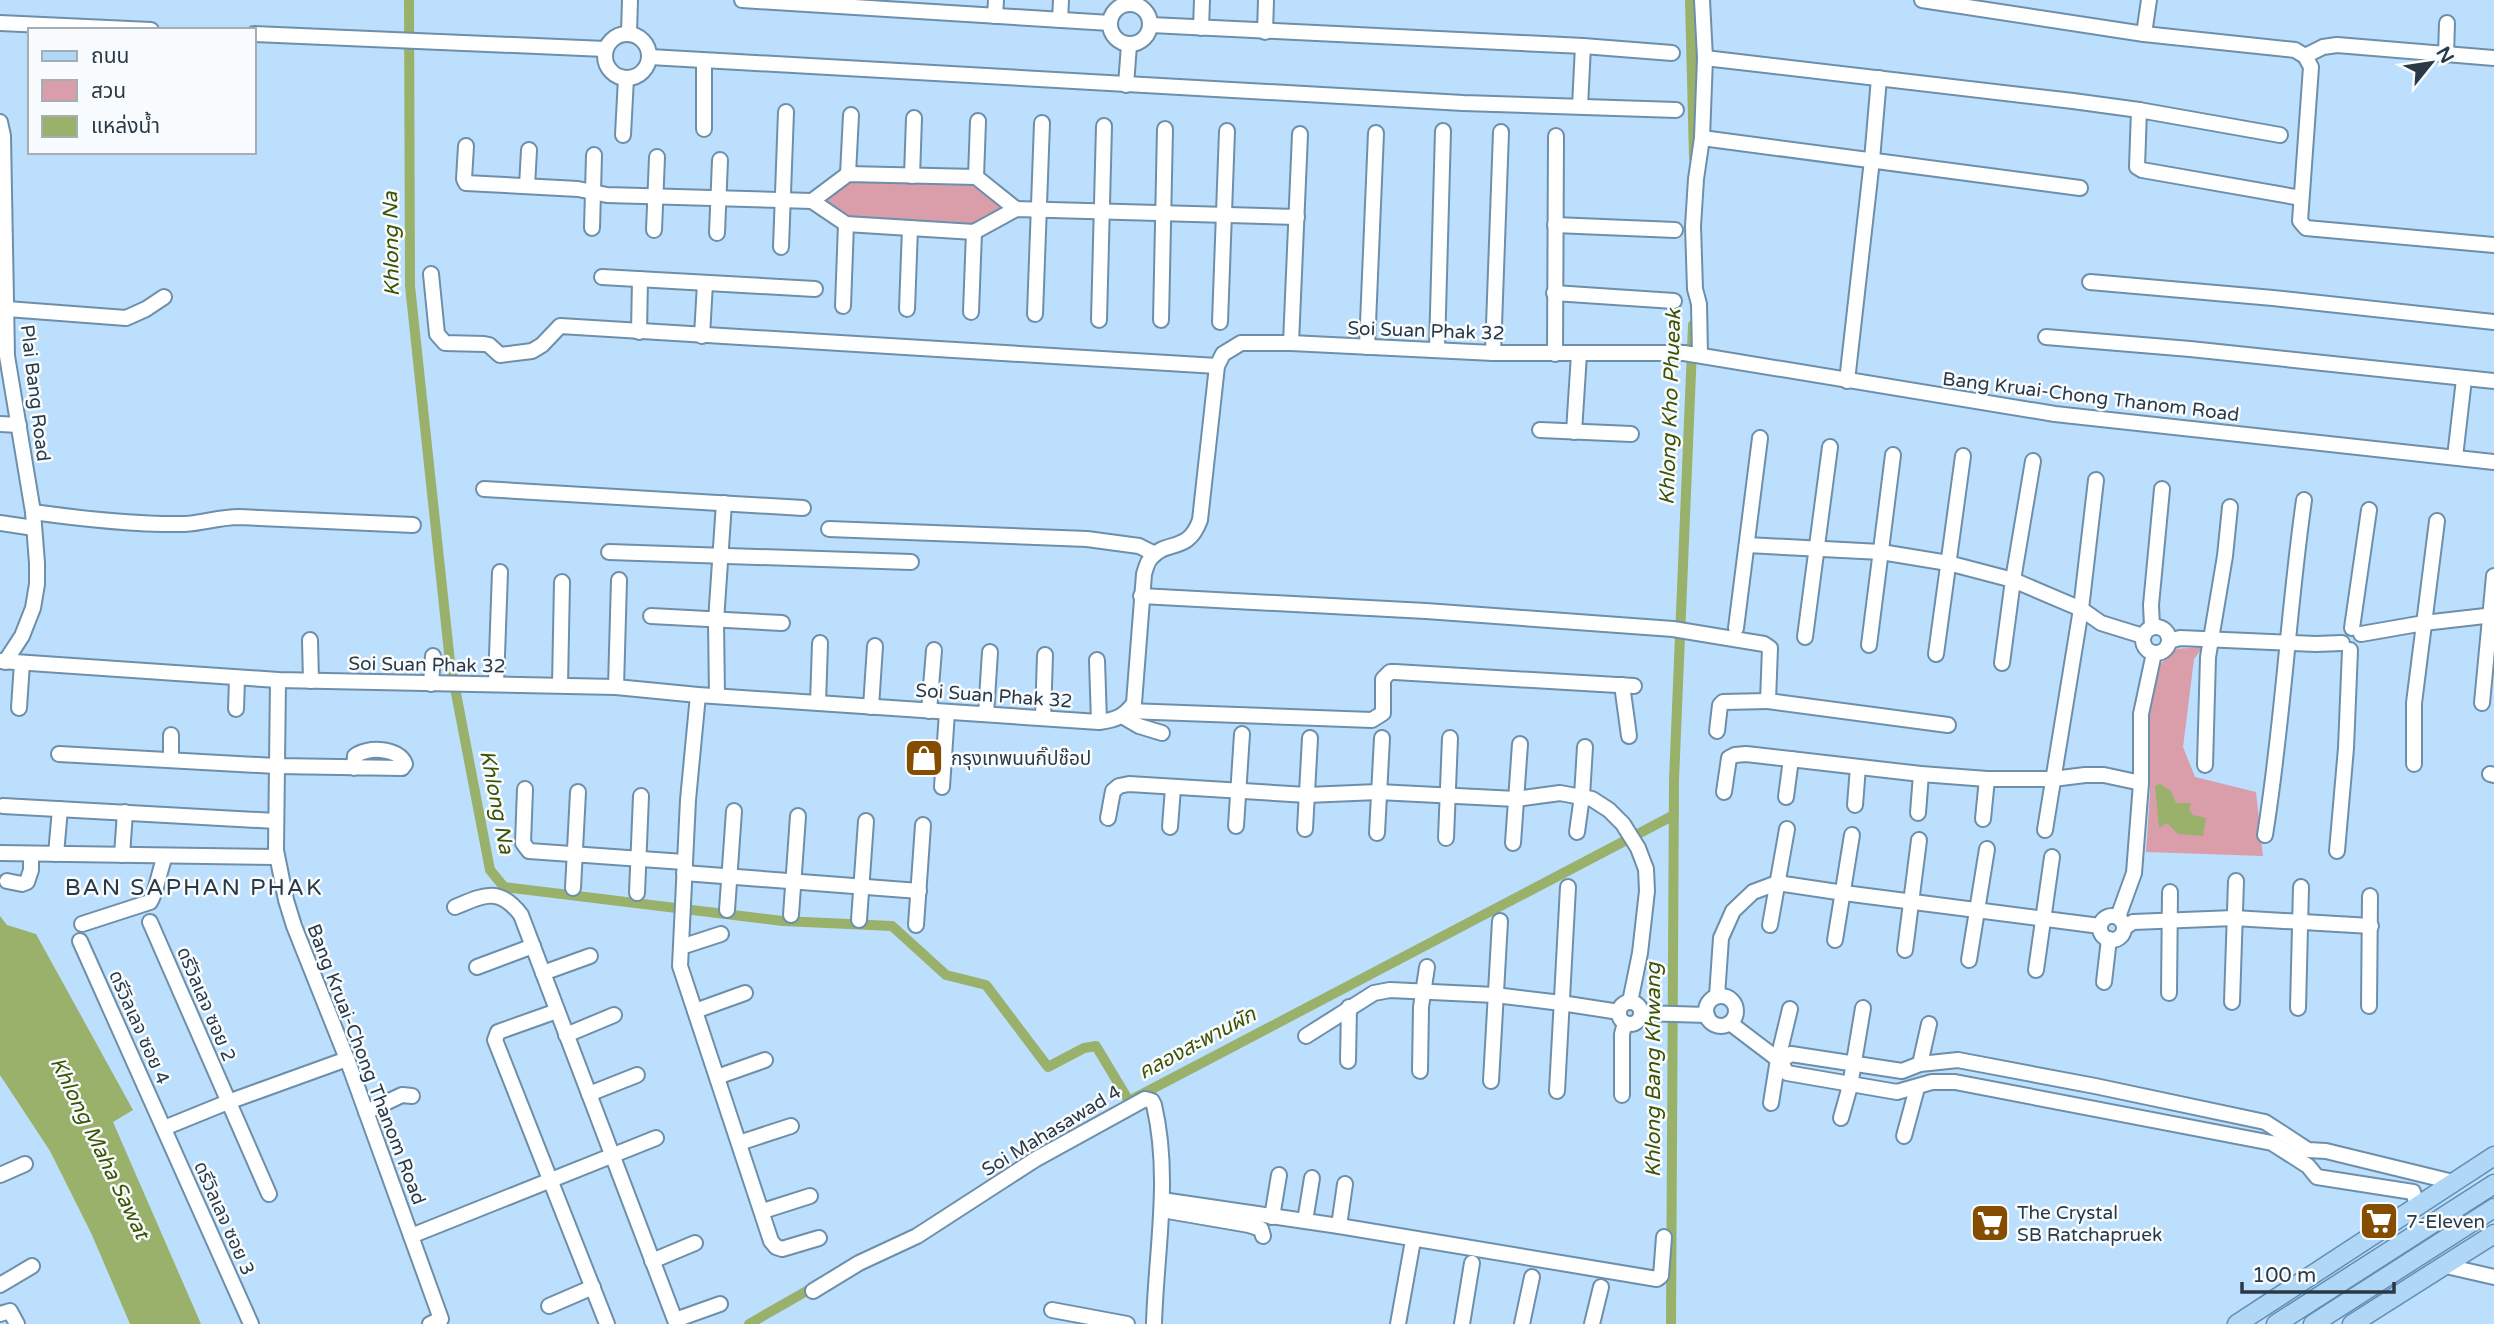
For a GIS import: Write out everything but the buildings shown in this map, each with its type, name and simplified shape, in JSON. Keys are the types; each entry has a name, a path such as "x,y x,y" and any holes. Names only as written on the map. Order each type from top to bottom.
{"main road":[{"path":"2237,1324 2494,1156"},
{"path":"2276,1324 2494,1184"},
{"path":"2313,1324 2494,1208"},
{"path":"2351,1324 2494,1234"}],"street":[{"path":"629,33 630,0"},
{"path":"743,0 935,6 995,16 1110,23"},
{"path":"995,16 996,0"},
{"path":"1060,20 1061,0"},
{"path":"1200,28 1202,0"},
{"path":"1265,32 1266,0"},
{"path":"1694,354 1699,304 1695,289 1693,226 1702,138 1705,58 1702,0"},
{"path":"1922,0 2144,34 2295,50 2305,56 2311,67 2300,221 2306,228 2494,246"},
{"path":"2144,34 2149,0"},
{"path":"1132,2 1146,10 1151,25 1144,40 1129,45 1115,38 1110,23 1117,8 1132,2"},
{"path":"0,23 108,28"},
{"path":"2446,55 2447,23"},
{"path":"1151,25 1583,46 1672,53"},
{"path":"629,33 644,40 650,57 642,72 626,78 610,71 606,63 605,49 612,39 629,33"},
{"path":"256,34 605,49"},
{"path":"1126,85 1129,45"},
{"path":"1580,106 1583,46"},
{"path":"2305,56 2323,47 2337,46 2494,58"},
{"path":"650,57 1463,103 1676,110"},
{"path":"1705,58 2139,110 2280,135"},
{"path":"704,129 705,61"},
{"path":"623,135 626,78"},
{"path":"1847,381 1879,78"},
{"path":"2139,110 2137,167 2142,170 2301,198"},
{"path":"781,247 786,112"},
{"path":"848,174 850,115"},
{"path":"912,176 914,118"},
{"path":"976,177 978,121"},
{"name":"Plai Bang Road","path":"0,122 8,356 33,512 37,573 33,608 22,636 3,661"},
{"path":"1035,314 1042,123"},
{"path":"1099,320 1104,126"},
{"path":"1161,320 1165,128"},
{"path":"1220,322 1227,131"},
{"path":"1437,348 1443,131"},
{"path":"1493,352 1501,132"},
{"path":"1367,347 1376,133"},
{"path":"1291,343 1300,134"},
{"path":"1555,354 1556,136"},
{"path":"1702,138 2080,188"},
{"path":"466,146 465,181 578,189 607,195 812,201 846,223 974,232 1016,209 1297,217"},
{"path":"527,186 528,150"},
{"path":"592,228 594,155"},
{"path":"654,230 657,157"},
{"path":"717,233 720,160"},
{"path":"812,201 848,174 976,177 1016,209"},
{"path":"843,306 846,223"},
{"path":"1555,225 1675,230"},
{"path":"907,309 910,228"},
{"path":"971,312 974,232"},
{"path":"431,274 437,334 445,343 489,345 500,355 532,351 542,345 560,326 1217,366 1200,520 1192,536 1150,558 1144,574 1134,703 1125,714 1139,726 1162,733"},
{"path":"602,277 815,289"},
{"path":"639,332 640,279"},
{"path":"2090,282 2273,298 2494,322"},
{"path":"702,336 705,283"},
{"path":"1554,293 1674,301"},
{"path":"5,319 126,318 164,297"},
{"path":"2046,337 2190,349 2494,381"},
{"name":"Soi Suan Phak 32","path":"1217,366 1223,354 1241,343 1555,354 1694,354"},
{"path":"1574,432 1579,354"},
{"name":"Bang Kruai-Chong Thanom Road","path":"1694,354 2055,414 2494,462"},
{"path":"2455,457 2465,379"},
{"path":"0,424 19,425"},
{"path":"1540,430 1631,434"},
{"path":"1736,628 1760,438"},
{"path":"1805,637 1829,447"},
{"path":"1869,645 1893,455"},
{"path":"1936,654 1963,456"},
{"path":"2002,663 2033,461"},
{"path":"2045,830 2081,609 2096,480"},
{"path":"484,489 803,508"},
{"path":"2154,653 2144,645 2151,605 2162,489"},
{"path":"2265,835 2276,765 2295,561 2304,500"},
{"path":"717,696 716,621 724,503"},
{"path":"2205,765 2210,639 2225,556 2230,507"},
{"path":"2169,641 2180,638 2359,645 2356,631 2369,510"},
{"path":"33,512 93,521 188,524 220,517 239,517 413,525"},
{"path":"2414,764 2414,703 2437,521"},
{"path":"0,523 34,528"},
{"path":"829,529 1087,539 1139,546 1155,554"},
{"path":"1747,545 1881,552 1948,563 2013,580 2081,609 2101,623 2148,631 2165,629 2169,641 2166,649 2154,653"},
{"path":"609,552 911,562"},
{"path":"496,683 500,572"},
{"path":"2482,703 2493,615 2494,576"},
{"path":"615,687 619,580"},
{"path":"560,685 562,582"},
{"path":"1141,596 1426,611 1674,629 1764,644 1770,648 1768,701"},
{"path":"2356,631 2493,615"},
{"path":"651,616 782,623"},
{"path":"310,640 311,681"},
{"path":"818,703 820,643"},
{"path":"871,707 875,646"},
{"path":"2337,851 2346,748 2346,646"},
{"path":"929,711 934,650"},
{"path":"986,714 990,652"},
{"path":"2100,926 2103,936 2109,939 2119,937 2134,873 2141,783 2141,714 2154,653"},
{"path":"1043,718 1045,655"},
{"path":"431,684 433,656"},
{"path":"1097,660 1099,722"},
{"name":"Soi Suan Phak 32","path":"3,661 278,680 615,687 1099,722 1125,714 1372,720 1383,713 1383,679 1390,672 1395,672 1628,685 1629,736"},
{"path":"19,708 22,663"},
{"path":"236,709 237,678"},
{"name":"Bang Kruai-Chong Thanom Road","path":"278,680 277,858 294,926 347,1059 411,1236 438,1322"},
{"path":"698,695 684,868 680,966 771,1241 776,1247 789,1248 819,1238"},
{"path":"1717,731 1720,705 1723,702 1768,701 1948,724"},
{"path":"942,787 947,712"},
{"path":"1236,826 1242,734"},
{"path":"171,735 171,760"},
{"path":"1306,829 1310,738"},
{"path":"1377,833 1382,738"},
{"path":"1446,838 1450,738"},
{"path":"1513,842 1520,744"},
{"path":"1577,832 1585,747"},
{"path":"59,754 354,768"},
{"path":"1724,792 1726,764 1728,758 1735,755 1987,779 2053,779 2104,775 2141,783"},
{"path":"1786,797 1791,759"},
{"path":"1855,805 1858,767"},
{"path":"1917,813 1921,774"},
{"path":"1983,819 1987,779"},
{"path":"1108,818 1113,790 1129,784 1307,795 1378,792 1516,799 1560,793 1592,799 1609,810 1623,824 1638,848 1646,869 1647,891 1640,953 1630,1002"},
{"path":"1170,827 1173,788"},
{"path":"525,789 524,848 529,851 638,859 729,877 919,891"},
{"path":"573,888 578,792"},
{"path":"637,893 641,796"},
{"path":"4,806 276,821"},
{"path":"56,854 60,809"},
{"path":"727,910 734,811"},
{"path":"122,856 125,812"},
{"path":"791,915 798,816"},
{"path":"859,920 866,821"},
{"path":"916,925 923,825"},
{"path":"1770,925 1787,829"},
{"path":"1835,940 1852,835"},
{"path":"1905,950 1919,840"},
{"path":"1969,960 1987,849"},
{"path":"0,853 277,858"},
{"path":"7,881 22,884 27,882 31,854"},
{"path":"82,925 150,902 164,856"},
{"path":"2036,970 2052,857"},
{"path":"2232,1002 2236,881"},
{"path":"1706,1015 1707,1005 1717,996 1721,938 1733,911 1753,892 1777,883 2100,926"},
{"path":"1558,1091 1560,1003 1568,887"},
{"path":"2298,1008 2301,887"},
{"path":"2169,993 2171,891"},
{"path":"455,907 486,894 494,894 521,915 675,1322 720,1304"},
{"path":"2369,1006 2370,896"},
{"path":"2100,926 2107,917 2121,923 2234,918 2371,926"},
{"path":"1491,1081 1500,921"},
{"name":"ดรีวิลเลจ ซอย 2","path":"150,922 269,1194"},
{"path":"681,947 721,934"},
{"path":"2104,982 2109,939"},
{"name":"ดรีวิลเลจ ซอย 4","path":"80,941 164,1128"},
{"path":"477,967 533,946"},
{"path":"543,973 590,956"},
{"path":"1420,1071 1421,1007 1427,967"},
{"path":"1306,1036 1374,993 1390,990 1495,995 1560,1003 1622,1018 1637,1021 1641,1013 1638,1006 1630,1002 1622,1005 1622,1018 1622,1095"},
{"path":"695,1011 745,993"},
{"path":"1717,996 1728,997 1735,1004 1736,1014 1731,1023"},
{"path":"1348,1061 1349,1007"},
{"path":"1841,1118 1850,1086 1863,1008"},
{"path":"1771,1102 1790,1009"},
{"path":"557,1011 498,1032 495,1040 607,1324"},
{"path":"1641,1013 1706,1015 1716,1025 1731,1023 1779,1060 1787,1073 1850,1086 1897,1092 1932,1082 1955,1082 2272,1143 2308,1166 2317,1177 2413,1192 2417,1205"},
{"path":"566,1035 614,1015"},
{"path":"1920,1064 1929,1024"},
{"path":"1779,1060 1791,1055 1902,1071 1920,1064 1958,1060 2265,1122 2308,1150 2326,1150 2452,1182"},
{"path":"164,1128 228,1101 347,1059"},
{"path":"717,1077 765,1060"},
{"path":"589,1094 636,1076"},
{"path":"2092,1107 2095,1086"},
{"path":"1904,1136 1917,1088"},
{"path":"366,1112 402,1095 412,1096"},
{"name":"Soi Mahasawad 4","path":"813,1291 859,1263 917,1236 1060,1145 1145,1098 1152,1101 1156,1111 1163,1170 1154,1324"},
{"path":"739,1143 791,1126"},
{"name":"ดรีวิลเลจ ซอย 3","path":"164,1128 251,1324"},
{"path":"411,1236 656,1138"},
{"path":"0,1175 25,1164"},
{"path":"1272,1217 1279,1175"},
{"path":"1305,1222 1312,1178"},
{"path":"1339,1226 1345,1184"},
{"path":"763,1211 810,1196"},
{"path":"1162,1205 1339,1226 1657,1279 1661,1276 1664,1237"},
{"path":"1162,1205 1249,1225 1261,1229 1263,1236"},
{"path":"652,1261 695,1243"},
{"path":"1398,1324 1412,1247"},
{"path":"1462,1324 1472,1263"},
{"path":"0,1285 32,1266"},
{"path":"2446,1266 2494,1277"},
{"path":"1522,1324 1532,1277"},
{"path":"549,1306 593,1287"},
{"path":"1592,1324 1601,1287"},
{"path":"1052,1310 1127,1324"},
{"path":"0,1314 9,1311 17,1324"}],"green space":[{"path":"848,174 976,177 1016,209 974,232 846,224 812,201"},
{"path":"2203,647 2194,659 2183,747 2195,777 2256,792 2263,856 2146,852 2150,793 2147,733 2149,691 2154,671 2175,649"}],"water":[{"path":"2160,784 2171,791 2176,803 2191,803 2189,809 2193,815 2206,818 2203,836 2178,834 2167,823 2159,828 2155,786"},
{"name":"Khlong Maha Sawat","path":"0,916 7,925 36,934 133,1110 113,1122 201,1324 130,1324 92,1235 50,1151 0,1075"}],"waterway":[{"name":"Khlong Na","path":"409,0 410,286 450,662 490,870 504,887 783,921 892,926 946,975 986,985 1048,1067 1084,1048 1096,1046 1129,1101"},
{"name":"Khlong Kho Phueak","path":"1690,0 1694,158"},
{"name":"Khlong Bang Khwang","path":"1671,1324 1674,780 1693,325"},
{"name":"คลองสะพานผัก","path":"1131,1100 1674,815"},
{"name":"คลองสะพานผัก","path":"749,1324 819,1284"}],"place":[{"name":"กรุงเทพนนกิ๊ปช๊อป","path":"924,758"},
{"name":"7-Eleven","path":"2379,1221"},
{"name":"The Crystal SB Ratchapruek","path":"1990,1223"}],"district":[{"name":"BAN SAPHAN PHAK","path":"194,887"}]}
